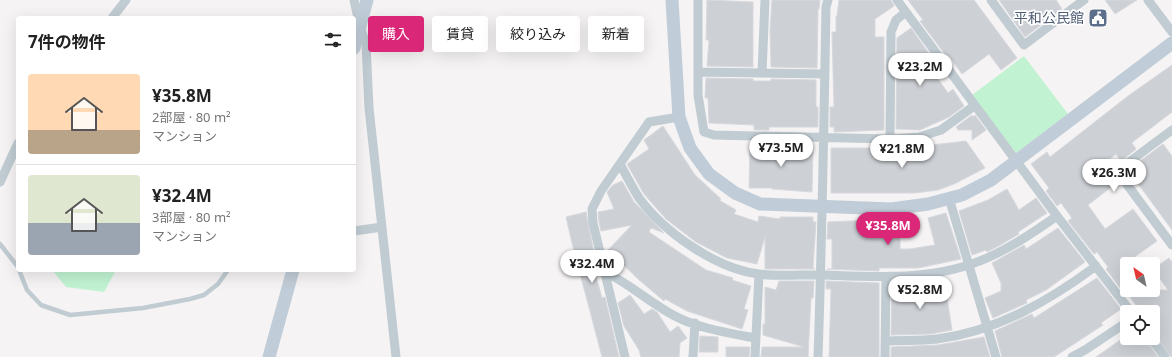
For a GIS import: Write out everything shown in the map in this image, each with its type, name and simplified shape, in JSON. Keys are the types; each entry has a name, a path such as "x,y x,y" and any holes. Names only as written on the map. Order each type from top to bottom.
{"street":[{"path":"114,16 126,0"},
{"path":"354,0 360,27 366,44 369,108 396,357"},
{"path":"356,41 367,0"},
{"path":"672,0 679,117 690,148 709,174 735,193 760,204 891,208 928,204 962,195 991,180 1172,44"},
{"path":"698,0 698,95 704,132 714,135 824,138 890,139 919,137 941,130 974,106"},
{"path":"762,73 765,0"},
{"path":"818,357 821,275 821,206 828,0"},
{"path":"896,0 974,106 1126,305"},
{"path":"991,0 1024,45 1072,4 1084,0"},
{"path":"1148,0 1172,32"},
{"path":"890,139 891,32 896,20 906,12"},
{"path":"698,72 825,74"},
{"path":"626,357 593,223 592,209 601,191 649,122 679,117"},
{"path":"1171,134 1117,171 1172,245"},
{"path":"0,182 16,147"},
{"path":"620,164 639,198 663,226 693,248 731,266 759,274 886,278 956,269 986,259 1020,242 1057,216"},
{"path":"950,198 968,265 996,357"},
{"path":"356,231 382,227"},
{"path":"886,341 937,339 986,327 1032,308 1063,291 1096,266"},
{"path":"269,357 292,272"},
{"path":"605,272 618,278 673,316 721,332 755,338"},
{"path":"755,357 759,274"},
{"path":"885,357 886,278"},
{"path":"693,357 695,323"},
{"path":"1072,357 1120,327"},
{"path":"1156,345 1165,357"}],"lane":[{"path":"0,244 16,264"},
{"path":"20,272 27,290 41,305 70,315 143,308 190,299 204,295 218,284 227,272"}],"green space":[{"path":"1024,56 1068,114 1016,153 972,95"},
{"path":"54,272 115,272 104,292 66,287"}],"building":[{"path":"707,0 753,2 753,67 707,66 709,40 706,40"},
{"path":"772,0 820,0 818,9 817,68 771,67 770,30"},
{"path":"839,0 891,0 894,6 875,19 875,37 884,37 884,130 834,132 834,127 830,127 830,107 834,107 832,32 836,32 836,16"},
{"path":"908,0 974,0 1017,58 1001,70 989,54 962,74 920,21 923,20"},
{"path":"999,0 1056,0 1062,9 1025,37"},
{"path":"1105,0 1137,0 1115,14"},
{"path":"911,28 937,65 931,69 948,93 953,89 964,106 949,117 920,130 896,129 897,38"},
{"path":"1172,65 1172,112 1134,141 1132,143 1136,149 1121,161 1116,154 1100,166 1114,185 1088,205 1105,229 1133,209 1157,241 1135,257 1120,257 1120,288 1106,269 1108,267 1097,252 1094,254 1068,221 1072,218 1061,203 1057,206 1046,191 1049,188 1031,164 1047,152 1050,157 1128,96"},
{"path":"706,78 753,79 753,81 771,81 771,79 816,80 818,127 769,127 769,130 754,130 754,125 709,123 708,98 705,98"},
{"path":"972,115 973,117 975,115 986,130 972,140 972,130 958,130 956,127"},
{"path":"663,126 695,175 721,199 719,200 736,210 734,214 758,222 759,216 780,219 780,217 813,217 813,222 816,222 813,268 815,269 765,269 765,237 757,264 727,258 696,242 666,219 644,194 627,164 649,149 644,140"},
{"path":"966,141 985,168 954,184 938,190 915,193 831,193 831,148 889,148 889,150 908,147 908,152 933,146 932,145"},
{"path":"769,142 769,146 813,148 812,192 772,188 749,188 750,143"},
{"path":"1163,144 1172,156 1172,230 1128,170"},
{"path":"622,181 634,202 664,233 651,228 649,232 706,270 733,278 732,280 751,286 744,309 748,310 742,329 687,311 665,299 664,301 638,279 608,250 632,225 601,231 598,212 614,209 607,192 613,185"},
{"path":"1007,189 1019,210 1036,198 1047,213 1018,232 1019,234 1002,244 987,252 986,250 972,255 959,211 988,200"},
{"path":"586,212 594,253 590,254 602,298 605,297 619,357 602,357 566,217"},
{"path":"946,213 961,259 918,268 879,268 879,271 827,269 832,269 832,239 827,239 828,222 873,220 873,224 900,224 900,249 910,249 935,245 928,218"},
{"path":"1058,228 1085,262 1046,290 1026,300 1027,303 993,318 985,298 1001,291 1001,283 992,263 1024,245 1026,249"},
{"path":"1169,258 1172,262 1172,357 1160,342 1160,305 1136,305 1130,297 1160,297 1160,290 1168,290 1160,279 1160,264"},
{"path":"1097,278 1120,308 1120,310 1101,323 1103,325 1054,357 1002,357 995,331 1032,314 1034,318"},
{"path":"779,281 814,281 813,298 811,298 808,357 761,357 762,347 804,347 763,335 763,324 765,324 765,287 776,290"},
{"path":"826,281 879,283 879,357 829,357 831,289 826,289"},
{"path":"945,284 952,330 930,334 891,335 892,287"},
{"path":"630,295 644,314 652,309 657,312 670,332 678,326 687,338 680,343 679,357 641,357 639,350 624,326 618,303"},
{"path":"700,336 718,337 718,352 699,352"},
{"path":"984,337 990,357 891,357 891,347 938,345"},
{"path":"1120,340 1120,345 1150,345 1158,357 1096,357"},
{"path":"726,347 750,347 749,357 726,357"}],"place":[{"name":"平和公民館","path":"1098,18"}]}
